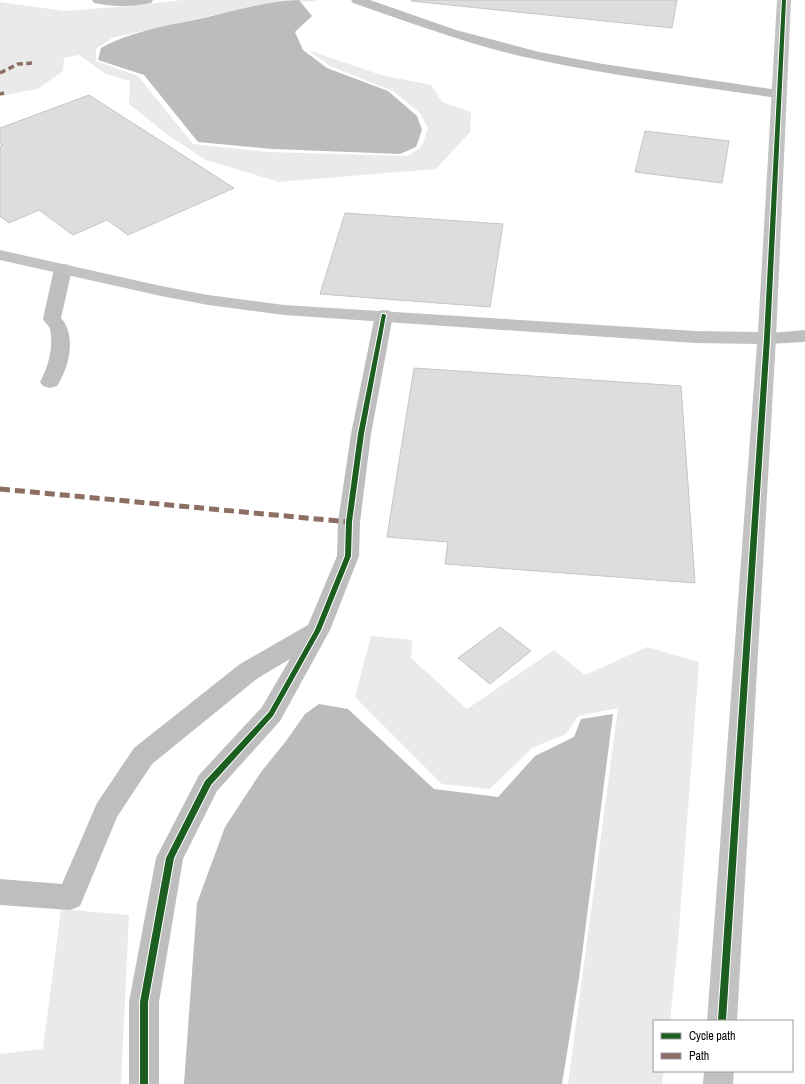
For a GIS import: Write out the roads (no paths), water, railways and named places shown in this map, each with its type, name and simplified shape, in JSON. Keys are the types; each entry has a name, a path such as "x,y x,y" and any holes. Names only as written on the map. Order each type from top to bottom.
{"street":[{"path":"99,0 146,0"},
{"path":"358,0 451,33 538,56 603,68 778,94"},
{"path":"722,1020 767,338 778,94 784,0"},
{"path":"0,255 161,291 208,300 284,310 384,315 695,337 767,338 805,336"},
{"path":"50,382 58,368 60,342 59,327 52,320 63,269"},
{"path":"144,1084 144,1002 170,858 208,783 271,714 318,630 348,556 349,522 361,434 384,315"},
{"path":"0,892 70,897 106,811 143,756 249,671 318,630"},
{"path":"718,1084 719,1072"}]}
